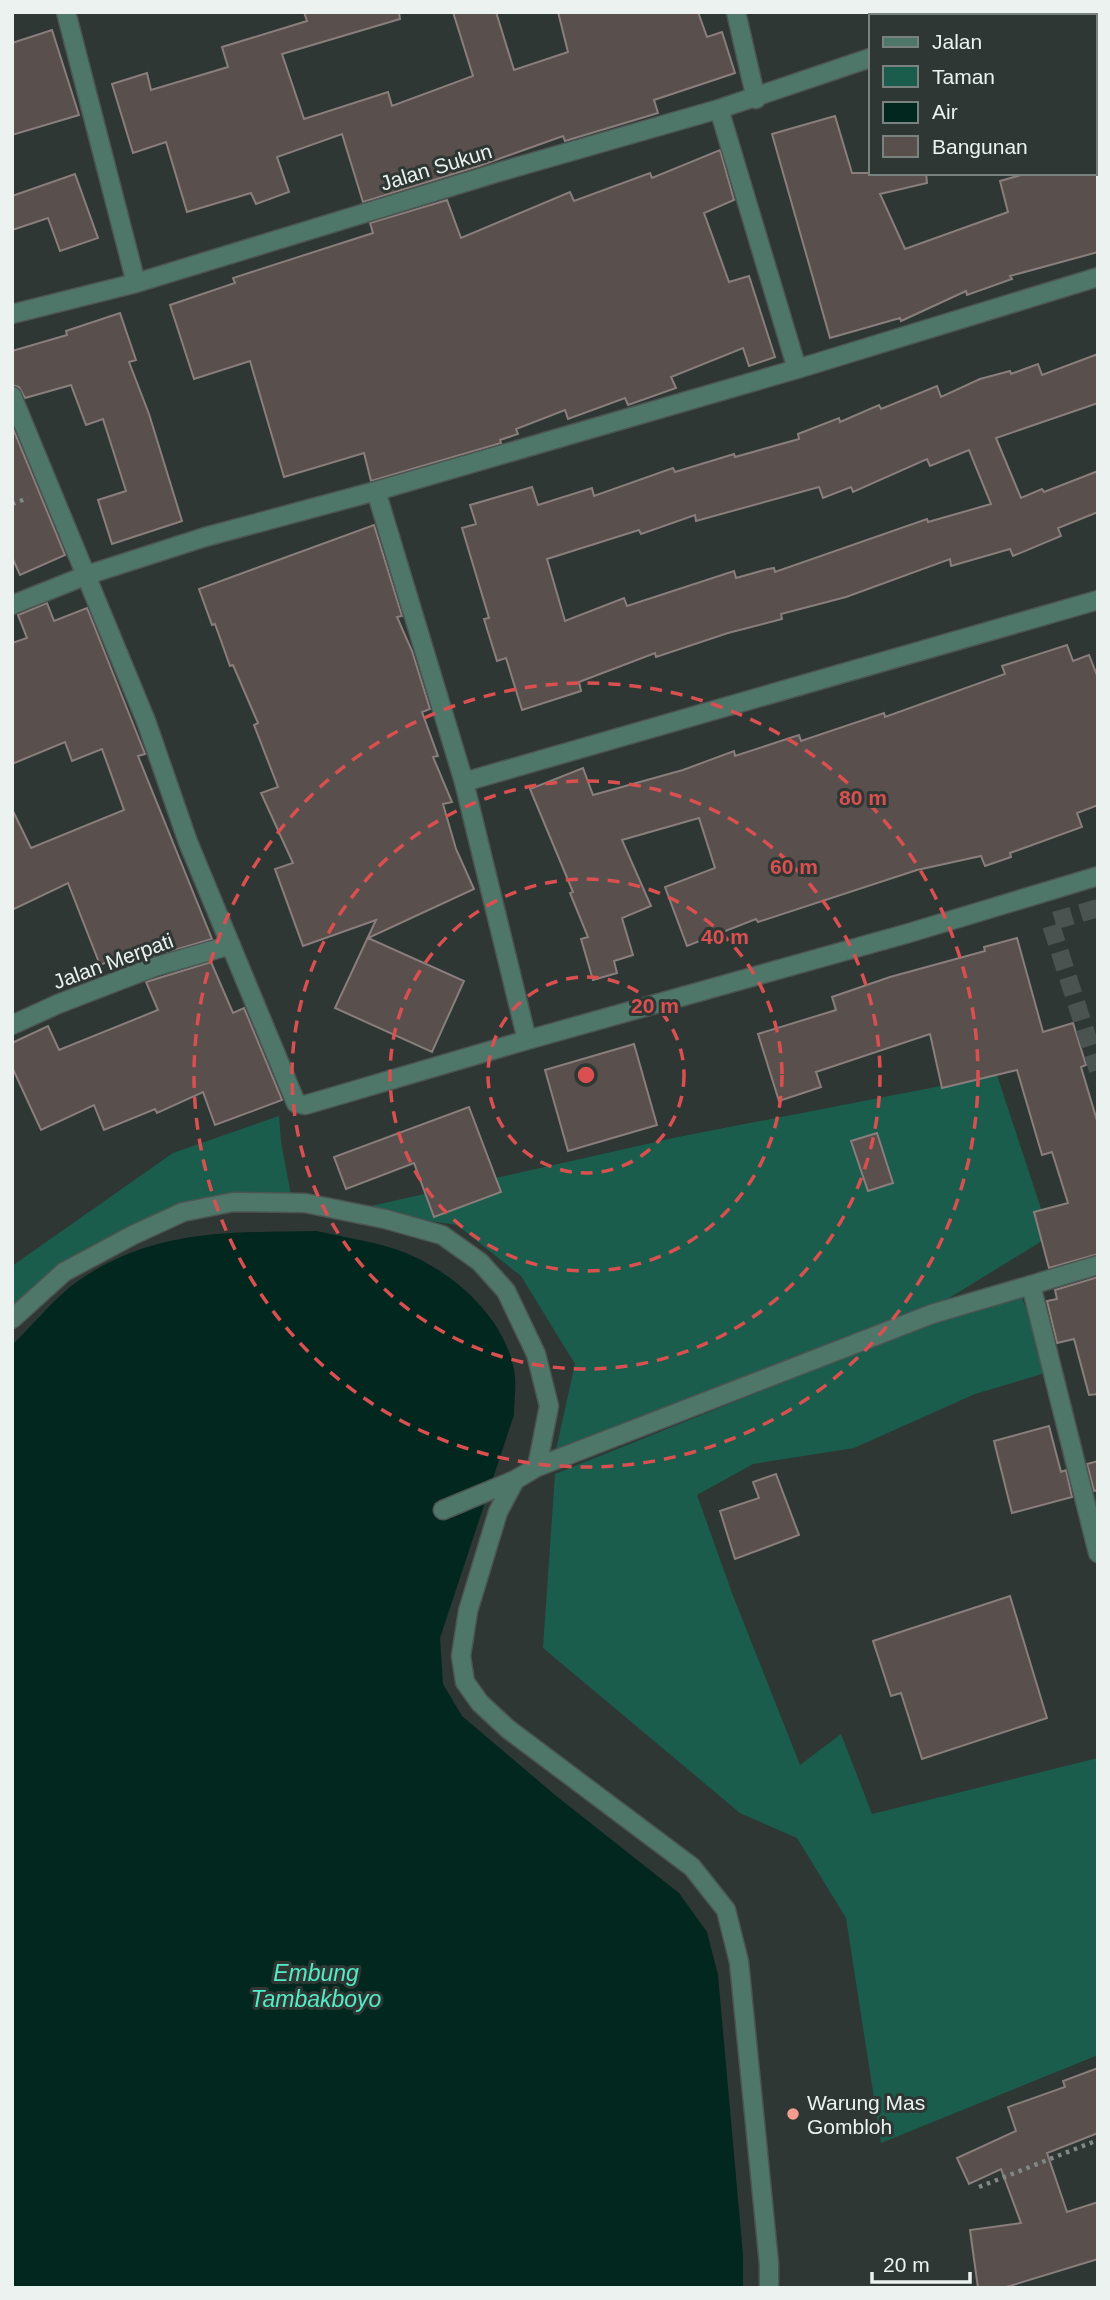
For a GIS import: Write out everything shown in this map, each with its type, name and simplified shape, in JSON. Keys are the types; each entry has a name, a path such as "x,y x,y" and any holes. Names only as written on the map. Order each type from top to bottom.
{"street":[{"path":"66,12 136,283"},
{"path":"736,12 755,99"},
{"name":"Jalan Sukun","path":"12,314 136,283 472,180 755,99 869,58"},
{"path":"719,109 797,369"},
{"path":"12,606 87,575 205,537 376,491 797,369 1098,277"},
{"path":"12,396 146,721 188,842 293,1098 300,1104 305,1105 909,933 1098,876"},
{"path":"376,491 464,782 527,1040"},
{"path":"464,782 1098,600"},
{"name":"Jalan Merpati","path":"12,1025 154,967 231,945"},
{"path":"12,1319 64,1272 183,1212 233,1202 305,1203 386,1219 442,1235 480,1262 506,1291 536,1354 549,1406 537,1467"},
{"path":"443,1510 515,1480 537,1467 932,1314 1098,1265"},
{"path":"1031,1285 1098,1553"},
{"path":"515,1480 498,1512 468,1611 461,1656 465,1682 480,1703 508,1729 692,1867 726,1910 739,1962 745,2013 769,2288"}],"path":[{"path":"979,2187 1098,2140"}],"green space":[{"path":"997,1075 1050,1236 928,1311 555,1454 575,1364 521,1276 457,1225 353,1210 678,1137"},
{"path":"279,1116 291,1195 194,1209 49,1285 12,1318 12,1266 173,1153"},
{"path":"1021,1295 1043,1354 1042,1374 975,1394 854,1448 753,1464 697,1495 732,1593 800,1765 841,1734 872,1814 1098,1758 1098,2055 881,2143 846,1918 797,1838 740,1813 543,1648 555,1474 933,1322"}],"water":[{"name":"Embung Tambakboyo","path":"317,1231 396,1249 443,1273 460,1286 491,1318 511,1356 515,1377 514,1415 440,1638 443,1684 462,1716 555,1795 679,1893 707,1932 718,1975 743,2255 743,2288 12,2288 12,1345 78,1281 136,1251 193,1237"}],"building":[{"path":"304,12 399,12 400,19 282,54 304,119 388,92 392,106 473,76 453,12 496,12 514,70 568,52 558,12 698,12 707,37 722,32 735,73 654,100 658,113 565,141 563,136 479,166 363,202 342,134 277,157 289,192 256,204 251,193 187,212 166,142 133,153 112,84 147,73 151,90 228,67 222,47 307,21"},
{"path":"52,30 79,115 12,135 12,43"},
{"path":"835,116 852,173 926,175 927,183 880,194 905,249 1008,212 1000,181 1021,175 1098,173 1098,252 1010,276 1012,279 967,295 966,291 901,321 900,318 830,338 772,134"},
{"path":"720,150 734,200 704,213 729,282 749,276 775,357 749,366 743,348 671,377 676,388 628,405 625,398 568,419 565,410 516,429 518,434 500,440 501,443 371,481 364,453 284,477 250,361 194,379 170,305 235,283 233,278 373,233 370,223 447,200 461,238 570,192 574,201 650,173 652,178"},
{"path":"75,174 98,238 60,251 48,218 12,230 12,196"},
{"path":"120,313 136,360 129,362 149,414 182,521 112,544 98,500 126,491 103,419 86,425 71,385 25,398 19,387 12,385 12,351 67,335 66,331"},
{"path":"1098,354 1098,403 996,438 1021,498 1098,471 1098,512 1058,528 1061,536 1013,556 1010,549 951,566 950,559 846,597 781,614 782,619 728,633 656,657 655,653 579,682 581,691 522,710 506,658 497,661 484,619 489,618 462,528 476,524 470,505 532,487 538,505 592,488 594,496 673,468 675,472 734,454 735,457 799,439 798,434 839,418 840,422 879,405 881,409 937,386 941,397 980,379 1010,371 1011,374 1038,364 1042,375","holes":["969,450 991,504 928,522 927,519 775,572 774,568 736,578 734,571 627,606 624,598 565,621 547,559 639,530 641,534 695,515 696,521 819,487 823,498 851,487 853,492 927,459 930,466"]},
{"path":"12,426 65,555 20,575 12,557"},
{"path":"374,525 402,616 397,617 412,651 430,709 422,712 438,756 433,757 452,802 443,804 456,849 474,889 368,938 464,981 432,1052 335,1008 376,920 303,946 275,869 293,863 261,793 278,787 254,725 258,723 233,665 230,666 199,589"},
{"path":"47,603 54,621 87,608 145,754 138,756 212,939 137,961 133,951 100,965 68,883 12,910 12,809 31,848 124,810 102,749 72,761 65,742 12,764 12,643 27,638 18,615"},
{"path":"1067,645 1073,661 1089,655 1098,678 1098,805 1077,813 1082,827 1010,853 1011,857 985,866 981,856 917,870 758,922 756,919 687,946 665,887 715,868 699,818 622,840 651,906 622,918 633,955 614,961 617,973 593,980 581,939 588,937 570,893 573,892 530,789 583,768 593,795 683,770 734,751 735,756 799,735 801,741 884,713 885,717 1005,674 1002,666"},
{"path":"1017,938 1043,1032 1073,1023 1086,1065 1081,1067 1098,1124 1098,1254 1049,1268 1034,1212 1068,1203 1052,1152 1042,1155 1017,1070 942,1088 930,1034 816,1072 821,1087 779,1101 758,1034 836,1010 832,997 890,977 985,951 984,947"},
{"path":"211,962 233,1013 244,1008 282,1100 215,1125 203,1092 157,1113 155,1109 104,1130 94,1105 41,1130 12,1067 12,1043 48,1026 59,1050 158,1010 146,982"},
{"path":"634,1044 657,1125 568,1151 545,1070"},
{"path":"469,1107 501,1192 434,1217 414,1163 346,1189 334,1157"},
{"path":"877,1133 893,1183 868,1191 851,1141"},
{"path":"1098,1277 1098,1394 1089,1395 1074,1339 1057,1343 1047,1301 1057,1299 1055,1290"},
{"path":"1049,1426 1061,1472 1066,1470 1072,1497 1012,1513 994,1441"},
{"path":"1098,1461 1098,1490 1094,1491 1087,1464"},
{"path":"776,1474 799,1535 735,1559 720,1511 759,1498 753,1482"},
{"path":"1010,1596 1047,1718 922,1759 901,1693 891,1696 873,1641"},
{"path":"1098,2068 1098,2133 1047,2153 1067,2212 1098,2202 1098,2259 1003,2288 978,2288 970,2230 1021,2223 1001,2169 969,2184 957,2158 1016,2131 1008,2107 1065,2087 1063,2081"}],"tunnel":[{"path":"1098,908 1050,922 1098,1070"}],"place":[{"name":"Warung Mas Gombloh","path":"793,2114"}]}
